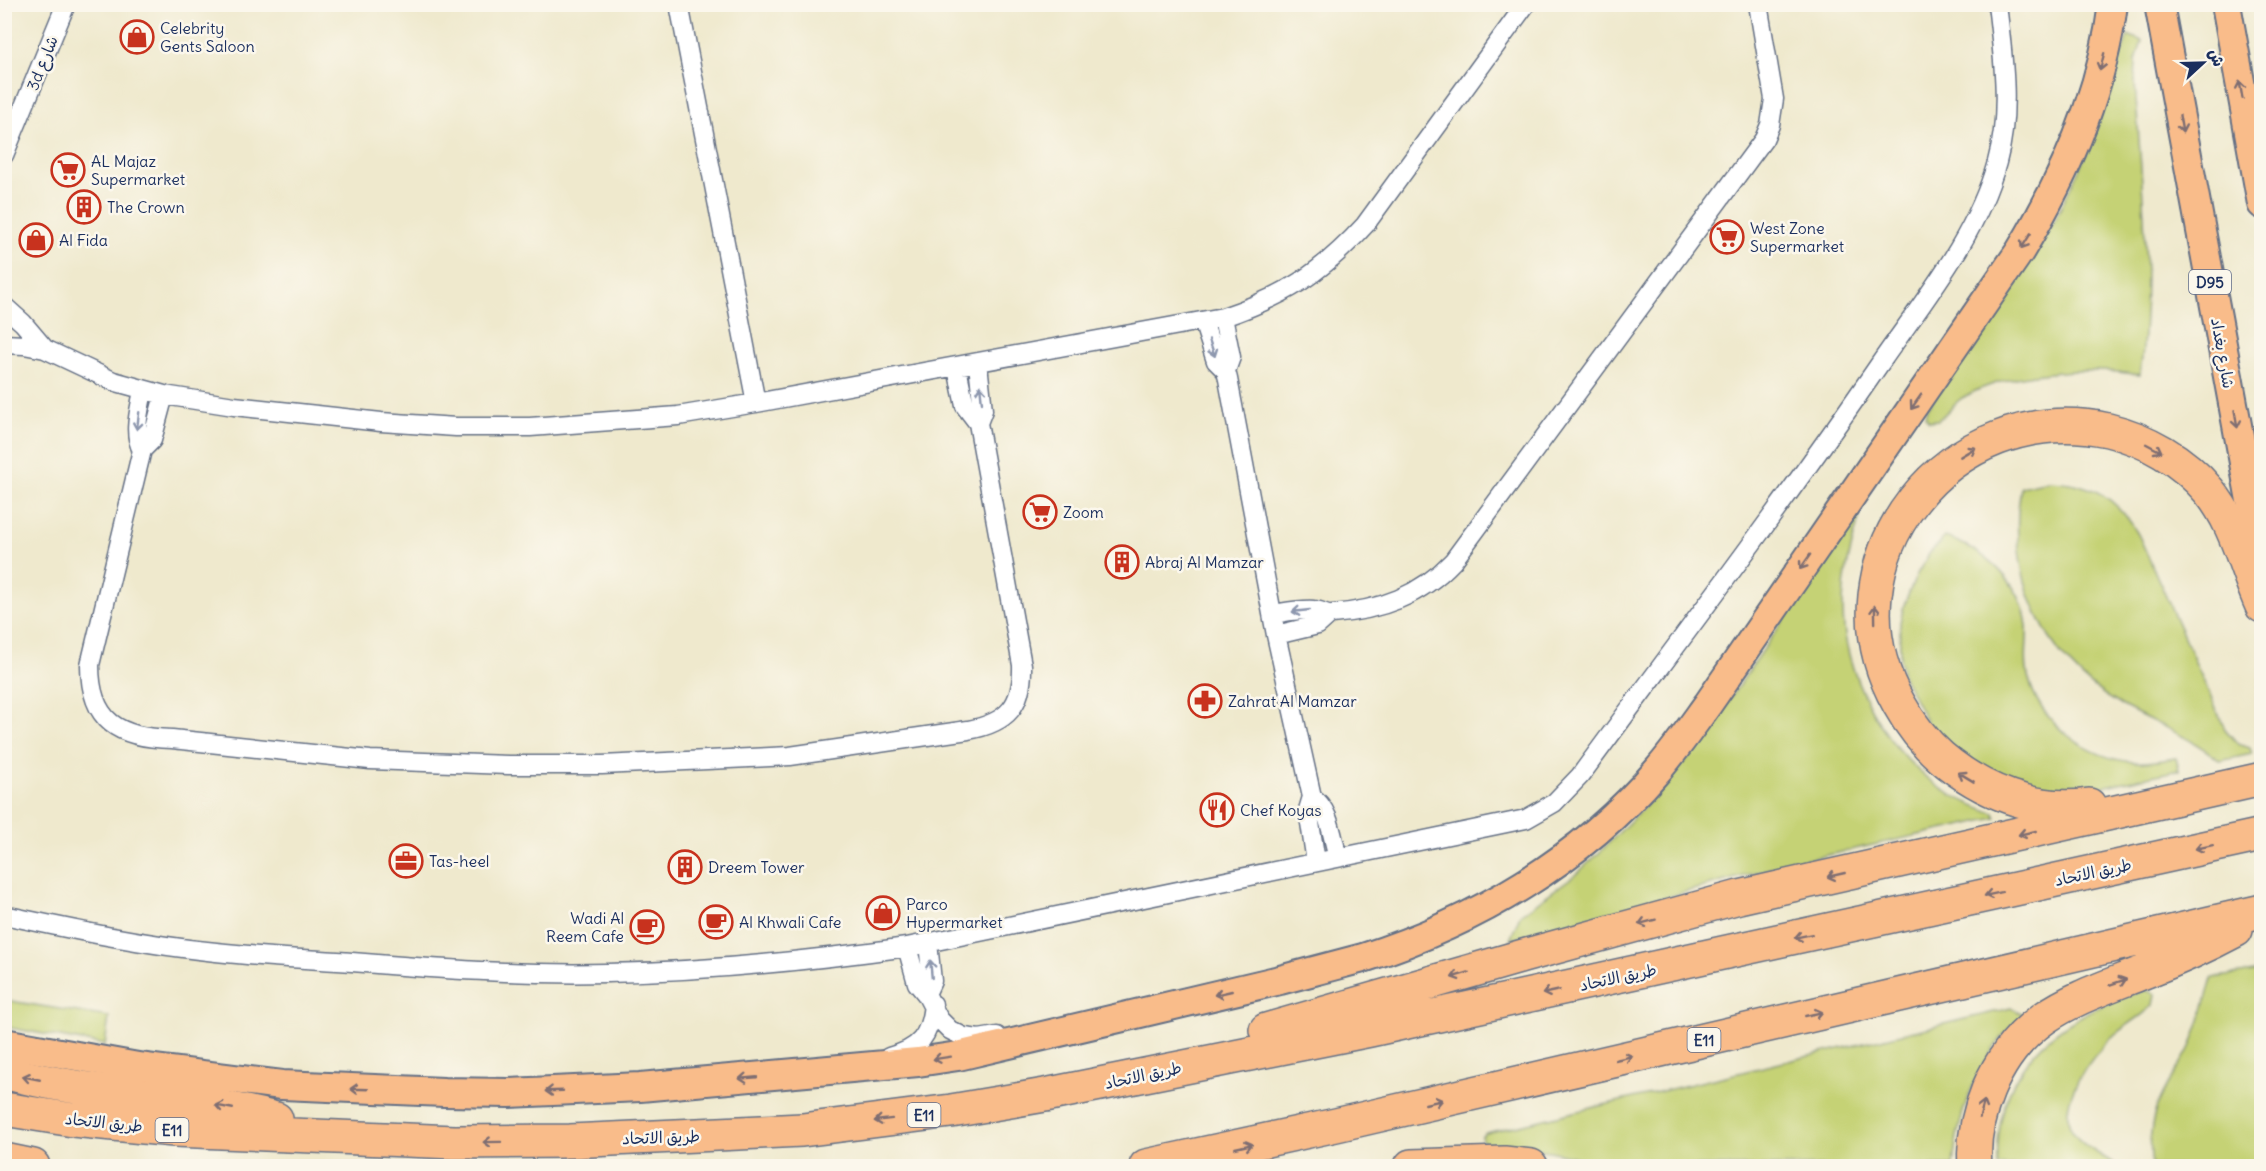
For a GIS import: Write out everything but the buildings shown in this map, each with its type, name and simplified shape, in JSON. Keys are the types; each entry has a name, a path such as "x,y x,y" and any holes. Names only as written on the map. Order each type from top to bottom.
{"highway":[{"path":"2186,797 2144,798 2081,806 2039,805 1986,789 1957,771 1931,748 1909,721 1892,691 1880,659 1875,631 1875,603 1886,549 1898,524 1925,486 1952,461 1976,447 2001,435 2028,428 2074,425 2097,428 2141,441 2161,451 2181,464 2208,489 2229,520 2237,537 2262,606"},
{"path":"1132,1077 1190,1053 1249,1035 1739,897 2262,779"},
{"name":"طريق الاتحاد","path":"4,1109 73,1120 174,1130 454,1142 570,1141 802,1130 951,1111 1045,1095 1467,1010 2262,835"},
{"path":"1975,1167 1976,1132 1983,1102 1991,1083 2013,1047 2034,1025 2072,1000 2176,960 2262,913"},
{"name":"E11","path":"1146,1167 2262,913"},
{"path":"4,1072 92,1089 257,1114 341,1137"},
{"path":"4,1160 33,1167"},
{"path":"1411,1167 1504,1163 1532,1167"}],"main road":[{"path":"4,1043 138,1067 243,1081 330,1088 509,1093 640,1087 767,1077 837,1068 928,1061 1041,1038 1280,980 1407,944 1471,916 1531,881 1569,854 1630,800 1658,770 1708,704 2020,251 2040,218 2057,186 2086,117 2106,46 2112,4"},
{"name":"شارع بغداد","path":"2159,4 2262,560"},
{"path":"2226,4 2262,204"}],"street":[{"name":"3d شارع","path":"4,156 66,4"},
{"path":"679,4 756,404"},
{"path":"4,344 45,349 104,376 164,395 307,415 381,422 466,427 530,427 678,416 756,404 1223,317 1256,306 1287,291 1316,273 1342,250 1365,225 1526,4"},
{"path":"1276,635 1318,625 1329,615 1399,600 1438,577 1454,561 1756,152 1770,125 1774,99 1758,4"},
{"path":"4,915 86,932 215,952 488,972 608,973 683,970 822,958 907,947 1526,819 1554,804 1580,776 1856,398 1970,230 1986,196 1998,160 2004,123 2004,85 1997,4"},
{"path":"4,306 23,323 45,349"},
{"path":"1223,317 1231,357 1226,371 1276,635 1312,797 1308,810 1316,862"},
{"path":"1203,321 1216,361 1226,371"},
{"path":"164,395 152,440 142,450 98,641 97,665 101,687 111,706 127,722 172,739 370,760 508,765 602,765 790,756 987,727 1004,717 1016,702 1022,684 1022,665 978,423 983,410 978,364"},
{"path":"957,368 968,412 978,423"},
{"path":"142,450 137,430 143,390"},
{"path":"1272,614 1316,610 1329,615"},
{"path":"1312,797 1318,801 1326,813 1338,857"},
{"path":"837,1068 904,1053 926,1034 931,1021 932,981 928,943"},
{"path":"907,947 917,983 930,999 939,1019 950,1030 964,1037 1016,1035 1041,1038"}],"green space":[{"path":"2128,35 2142,41 2136,61 2135,82 2146,266 2144,339 2140,375 2074,371 2025,376 1981,389 1962,398 1938,420 1929,421 1925,416 1927,408 2010,291 2055,220 2091,144"},
{"path":"2048,481 2064,482 2091,489 2113,502 2131,523 2139,536 2225,729 2238,744 2250,748 2252,754 2220,761 2184,737 2121,705 2094,687 2070,665 2051,640 2036,612 2025,582 2019,551 2018,519 2021,487"},
{"path":"1852,515 1859,518 1848,562 1843,608 1850,658 1858,683 1883,729 1917,769 1943,790 1994,813 1996,818 1791,863 1510,940 1520,915 1575,875 1598,854 1659,792 1694,751 1796,602"},
{"path":"1945,537 1974,550 1987,559 1999,570 2018,595 2027,626 2028,676 2034,693 2054,723 2068,736 2100,754 2135,762 2176,758 2179,770 2078,792 2035,791 1971,764 1929,726 1903,677 1900,659 1900,622 1904,605 1917,574 1929,554"},
{"path":"2261,971 2261,1166 2152,1166 2152,1124 2158,1104 2193,1041 2212,978"},
{"path":"2146,990 2155,994 2153,1005 2113,1036 2095,1055 2078,1081 2068,1108 2068,1120 2077,1138 2117,1166 1998,1166 2003,1110 2012,1086 2025,1064 2041,1045 2084,1014"},
{"path":"4,1000 109,1017 105,1045 5,1027"},
{"path":"2011,1008 2023,1014 1995,1047 1974,1083 1960,1123 1953,1166 1614,1166 1550,1151 1487,1144 1482,1141 1482,1136 1486,1133"}],"place":[{"name":"Celebrity Gents Saloon","path":"137,37"},
{"name":"AL Majaz Supermarket","path":"68,170"},
{"name":"The Crown","path":"84,207"},
{"name":"West Zone Supermarket","path":"1727,237"},
{"name":"Al Fida","path":"36,240"},
{"name":"Zoom","path":"1040,512"},
{"name":"Abraj Al Mamzar","path":"1122,562"},
{"name":"Zahrat Al Mamzar","path":"1205,701"},
{"name":"Chef Koyas","path":"1217,810"},
{"name":"Tas-heel","path":"406,861"},
{"name":"Dreem Tower","path":"685,867"},
{"name":"Parco Hypermarket","path":"883,913"},
{"name":"Al Khwali Cafe","path":"716,922"},
{"name":"Wadi Al Reem Cafe","path":"647,927"}]}
